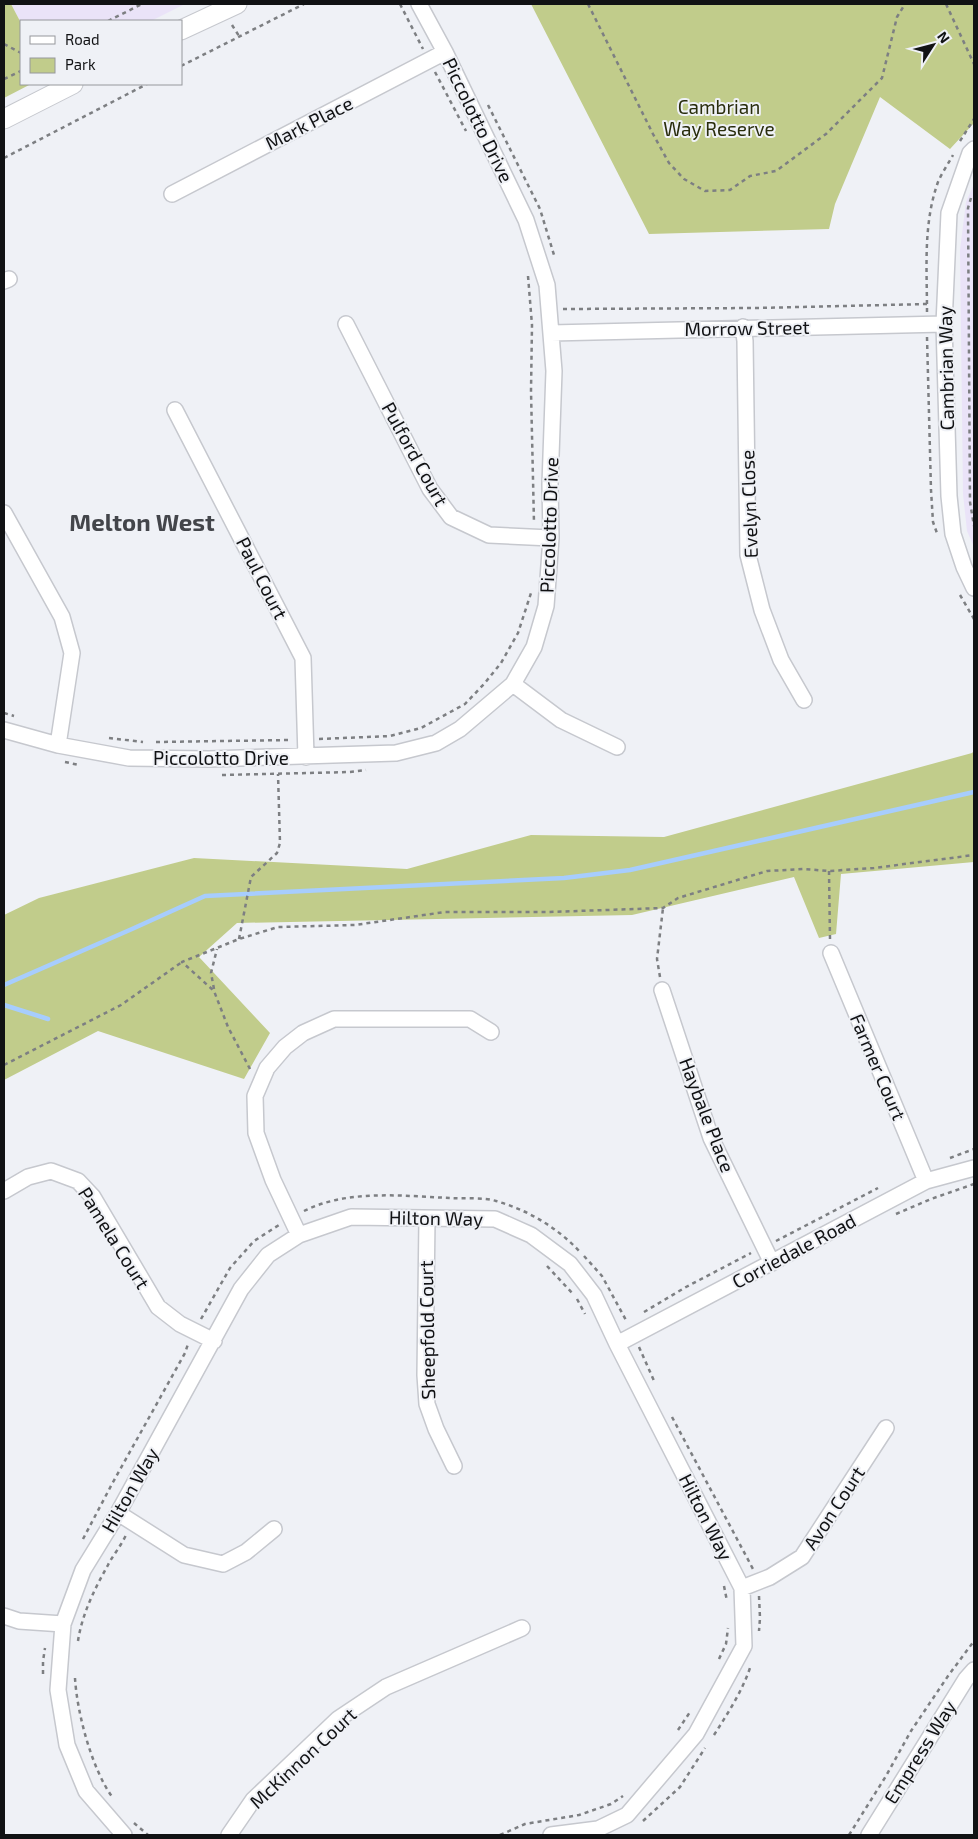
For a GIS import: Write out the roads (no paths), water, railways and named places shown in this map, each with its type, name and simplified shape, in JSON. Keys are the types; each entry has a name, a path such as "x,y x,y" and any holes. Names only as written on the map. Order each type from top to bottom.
{"street":[{"path":"182,30 237,4"},
{"name":"Piccolotto Drive","path":"5,734 129,758 209,759 396,753 436,743 460,729 513,684 534,647 546,606 551,538 550,484 557,333 547,285 526,220 445,52 419,4"},
{"name":"Mark Place","path":"172,194 445,52"},
{"path":"4,120 71,85"},
{"name":"Cambrian Way","path":"974,149 970,153 949,213 944,324 949,496 953,534 964,567 974,588"},
{"name":"Pulford Court","path":"346,324 430,489 451,518 489,535 551,538"},
{"name":"Morrow Street","path":"557,333 743,327 944,324"},
{"name":"Evelyn Close","path":"743,327 745,341 748,555 762,610 782,660 804,700"},
{"name":"Paul Court","path":"176,410 302,658 306,757"},
{"path":"4,513 62,617 72,653 58,745"},
{"path":"513,684 561,720 617,747"},
{"name":"Farmer Court","path":"831,953 926,1182"},
{"name":"Haybale Place","path":"662,990 711,1138 772,1263"},
{"path":"299,1235 273,1180 256,1133 255,1096 267,1068 285,1047 303,1033 334,1019 470,1018 491,1032"},
{"name":"Corriedale Road","path":"617,1344 926,1182 974,1168"},
{"name":"Pamela Court","path":"4,1191 28,1177 51,1171 78,1181 93,1197 158,1307 180,1324 188,1338 214,1341"},
{"name":"Hilton Way","path":"124,1835 86,1791 67,1745 58,1690 56,1624 84,1570 242,1289 268,1255 299,1235 351,1217 495,1219 530,1235 570,1264 594,1295 617,1344 749,1585 744,1646 696,1734 627,1815 598,1828 551,1835"},
{"name":"Sheepfold Court","path":"427,1219 424,1375 426,1404 454,1466"},
{"name":"Avon Court","path":"749,1585 770,1576 802,1557 886,1428"},
{"path":"118,1512 184,1555 223,1564 246,1552 274,1529"},
{"path":"4,1616 19,1621 56,1624"},
{"name":"McKinnon Court","path":"229,1835 253,1800 338,1719 386,1687 522,1628"},
{"name":"Empress Way","path":"870,1835 971,1678"}],"waterway":[{"path":"4,985 205,896 564,878 630,870 974,792"},
{"path":"4,1005 48,1019"}],"district":[{"name":"Melton West","path":"142,523"}],"park label":[{"name":"Cambrian Way Reserve","path":"719,118"}]}
